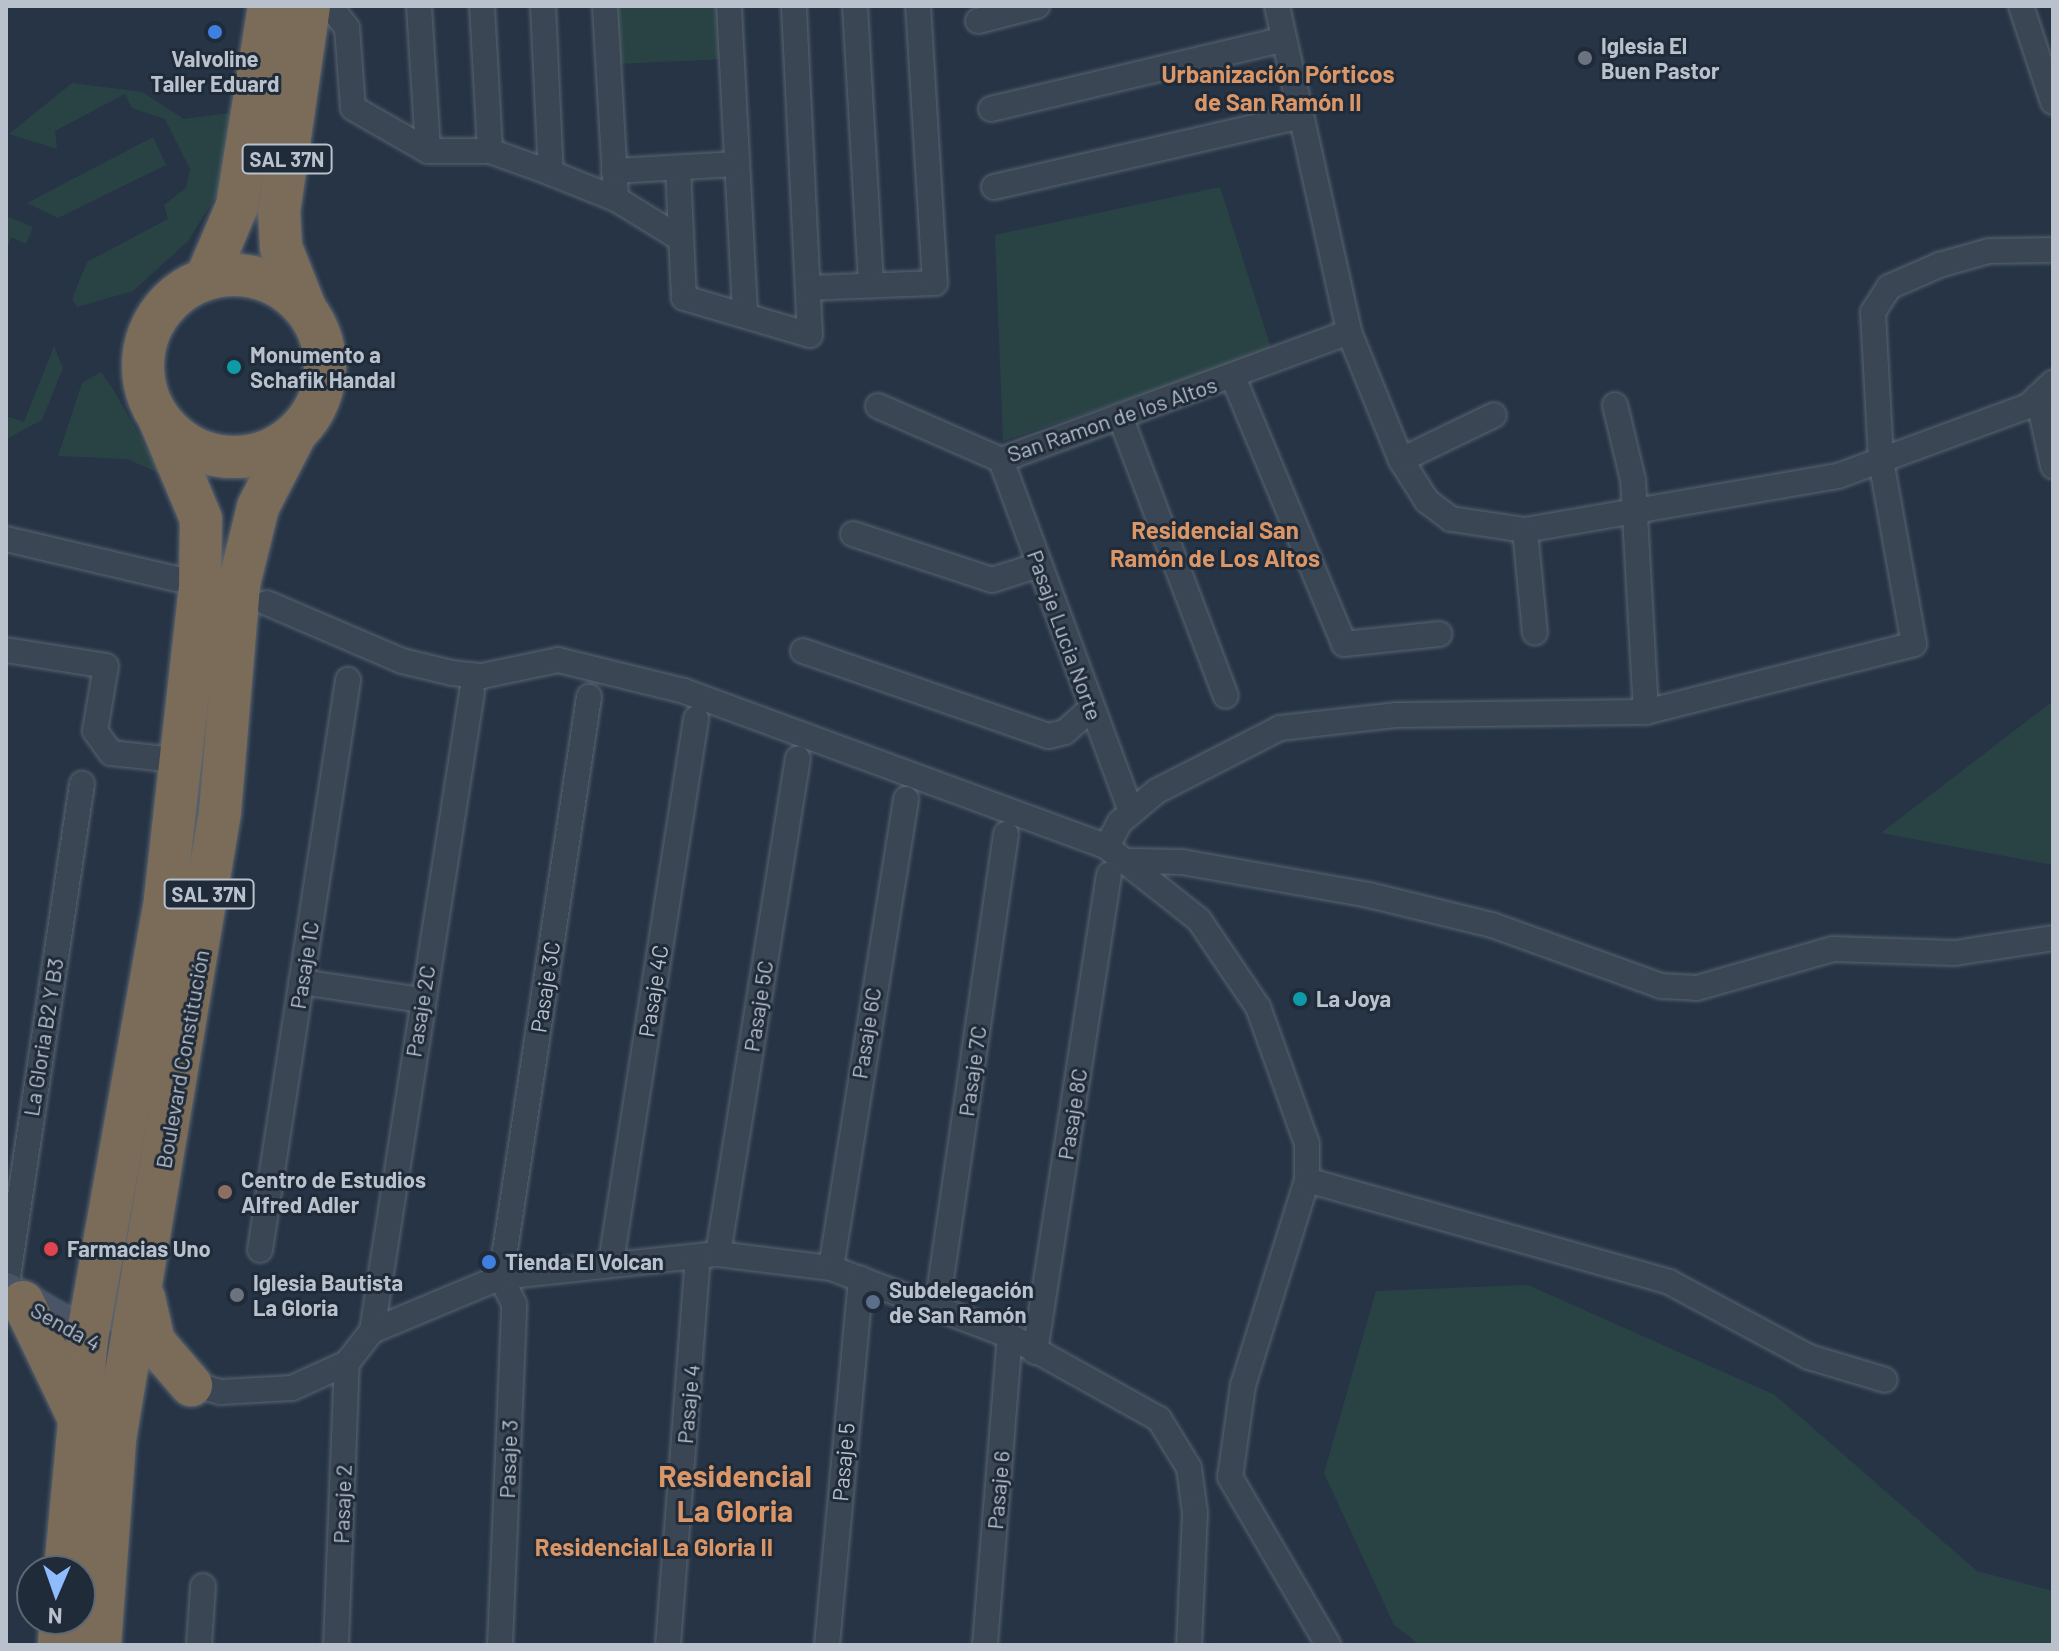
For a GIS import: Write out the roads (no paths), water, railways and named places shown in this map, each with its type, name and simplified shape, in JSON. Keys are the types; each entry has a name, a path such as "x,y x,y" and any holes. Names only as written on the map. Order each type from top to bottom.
{"highway":[{"name":"SAL 37N","path":"206,279 237,206 269,6"},
{"name":"SAL 37N","path":"305,308 260,278 206,279 173,297 148,336 144,382 159,418 190,446 229,457 270,450 296,433 319,401 326,372 320,333 305,308 281,247 279,212 309,6"},
{"name":"Boulevard Constitución","path":"66,1555 87,1339 100,1280 183,761 201,519 159,418"},
{"name":"Boulevard Constitución","path":"100,1645 115,1439 220,812 242,568 258,507 296,433"},
{"path":"78,1417 18,1298 82,1299 100,1280"},
{"path":"115,1439 138,1403 191,1385 154,1342 143,1286"}],"street":[{"path":"330,6 347,28 353,108 428,151 490,151 551,173 616,199 681,239"},
{"path":"419,6 428,151"},
{"path":"482,6 490,151"},
{"path":"543,6 551,173"},
{"path":"605,6 616,199"},
{"path":"729,6 745,316"},
{"path":"678,168 684,298 810,335 794,6"},
{"path":"855,6 871,286"},
{"path":"808,288 935,283 918,6"},
{"path":"978,21 1037,6"},
{"path":"1277,6 1349,332 1401,460 1427,501 1451,519 1525,530 1838,476 2045,390 2053,466"},
{"path":"2021,6 2053,102"},
{"path":"991,109 1284,39"},
{"path":"994,187 1301,116"},
{"path":"614,171 737,164"},
{"path":"1107,847 1131,811 1232,746 1300,724 1646,712 1914,644 1881,460 1871,341 1873,312 1889,287 1989,251 2053,250"},
{"name":"San Ramon de los Altos","path":"878,406 1001,460 1349,332"},
{"path":"1233,377 1344,644 1439,634"},
{"path":"1615,405 1636,513 1646,712"},
{"path":"1401,460 1494,415"},
{"path":"1120,416 1226,696"},
{"name":"Pasaje Lucia Norte","path":"1001,460 1131,811"},
{"path":"1525,530 1535,633"},
{"path":"853,534 992,580 1039,565"},
{"path":"6,539 176,579"},
{"path":"267,603 402,661 452,673 482,676 558,660 657,683 1107,847 1132,861 1199,920 1258,1007 1307,1144 1307,1180 1243,1385 1230,1477 1328,1645"},
{"path":"6,650 106,666 95,731 111,753 183,761"},
{"path":"803,651 1049,736 1065,732 1092,708"},
{"name":"Pasaje 1C","path":"260,1250 348,680"},
{"name":"Pasaje 2C","path":"372,1331 472,692"},
{"name":"Pasaje 3C","path":"501,1277 589,697"},
{"name":"Pasaje 4C","path":"611,1262 696,719"},
{"name":"Pasaje 5C","path":"708,1256 798,758"},
{"name":"La Gloria B2 Y B3","path":"18,1298 82,784"},
{"name":"Pasaje 6C","path":"831,1268 906,799"},
{"name":"Pasaje 7C","path":"937,1307 1006,834"},
{"path":"1132,861 1182,862 1369,895 1492,925 1661,986 1697,988 1833,949 1955,953 2053,938"},
{"name":"Pasaje 8C","path":"1035,1352 1109,875"},
{"path":"301,982 422,1000"},
{"path":"1307,1180 1669,1282 1809,1357 1885,1380"},
{"path":"127,1360 191,1385 220,1392 292,1388 347,1363 372,1331 501,1277 611,1262 708,1256 831,1268 1010,1336 1159,1419 1189,1468 1195,1513 1189,1645"},
{"name":"Pasaje 4","path":"668,1645 708,1256"},
{"name":"Pasaje 3","path":"500,1645 514,1304 501,1277"},
{"name":"Pasaje 5","path":"827,1645 861,1279"},
{"name":"Senda 4","path":"18,1298 127,1360"},
{"name":"Pasaje 6","path":"985,1645 1010,1336"},
{"name":"Pasaje 2","path":"336,1645 347,1363"},
{"path":"1189,1468 1230,1477"},
{"path":"199,1645 203,1586"}],"place":[{"name":"Valvoline Taller Eduard","path":"215,32"},
{"name":"Iglesia El Buen Pastor","path":"1585,58"},
{"name":"Monumento a Schafik Handal","path":"234,367"},
{"name":"La Joya","path":"1300,999"},
{"name":"Centro de Estudios Alfred Adler","path":"225,1192"},
{"name":"Farmacias Uno","path":"51,1249"},
{"name":"Tienda El Volcan","path":"489,1262"},
{"name":"Iglesia Bautista La Gloria","path":"237,1295"},
{"name":"Subdelegación de San Ramón","path":"873,1302"}],"district":[{"name":"Urbanización Pórticos de San Ramón II","path":"1278,88"},
{"name":"Residencial San Ramón de Los Altos","path":"1215,544"},
{"name":"Residencial La Gloria","path":"735,1492"},
{"name":"Residencial La Gloria II","path":"654,1547"}]}
